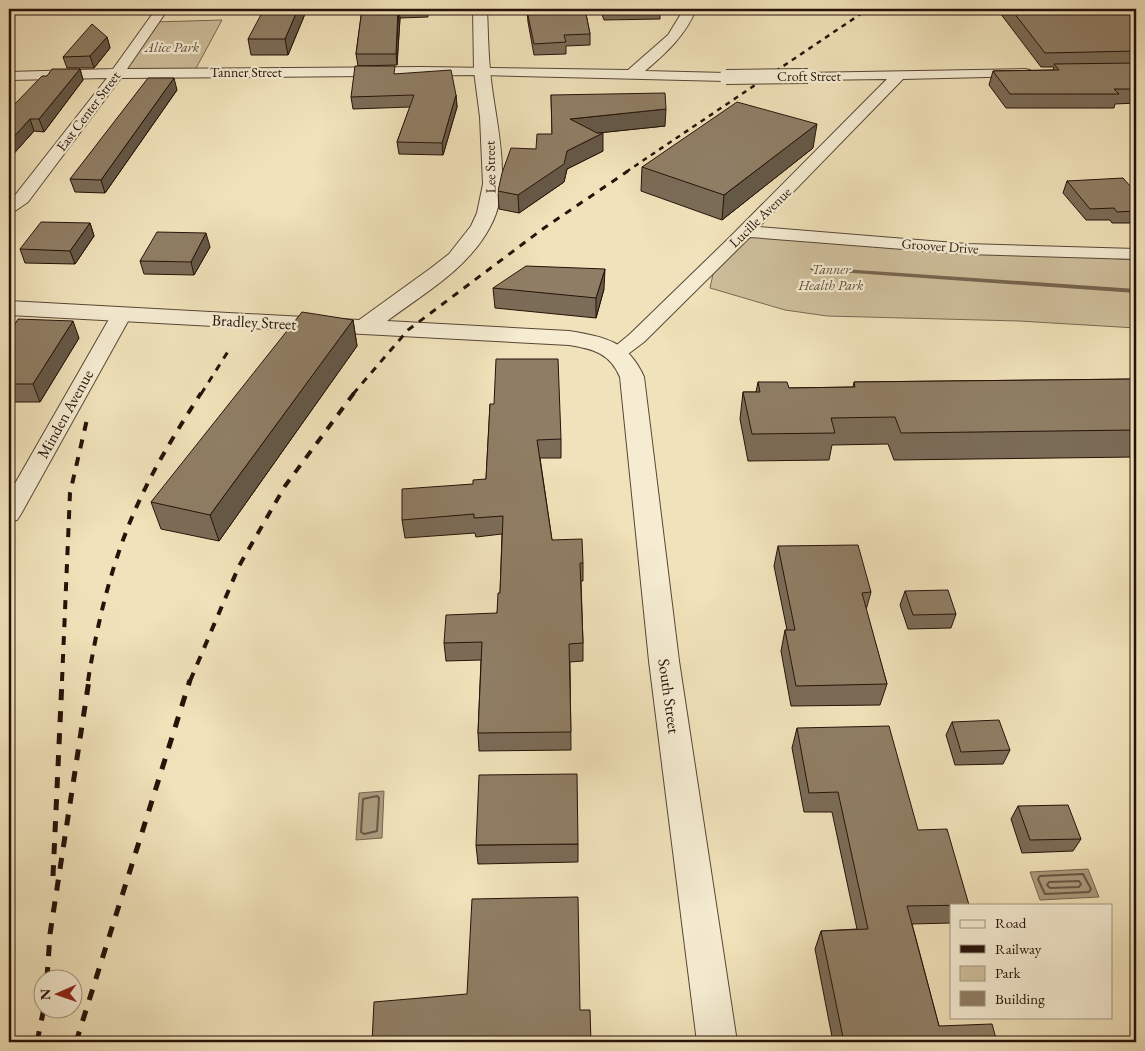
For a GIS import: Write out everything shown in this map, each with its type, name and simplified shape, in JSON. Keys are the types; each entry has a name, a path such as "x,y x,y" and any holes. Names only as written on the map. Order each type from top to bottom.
{"street":[{"name":"East Center Street","path":"9,207 22,198 117,74 162,9"},
{"name":"Lee Street","path":"363,328 439,273 456,258 474,235 487,213 493,184 489,117 482,71 480,9"},
{"path":"630,76 663,50 684,25 690,9"},
{"name":"Tanner Street","path":"9,76 482,71"},
{"name":"Croft Street","path":"482,71 726,77 1040,73"},
{"name":"Lucille Avenue","path":"617,353 637,338 744,231 807,172 898,76"},
{"name":"Groover Drive","path":"744,231 967,249 1136,254"},
{"name":"Bradley Street","path":"9,308 570,338 592,342 617,353"},
{"name":"Minden Avenue","path":"9,514 122,314"},
{"name":"South Street","path":"617,353 627,365 632,377 664,661 716,1042"}],"green space":[{"name":"Alice Park","path":"222,20 194,72 117,74 153,22"},
{"name":"Tanner Health Park","path":"744,231 1136,260 1136,328 1019,321 827,316 785,310 710,288 713,274"}],"water":[{"path":"384,791 382,838 356,840 359,793"},
{"path":"1088,869 1099,897 1040,900 1030,872"}],"building":[{"path":"264,9 298,9 285,39 248,39"},
{"path":"362,9 398,9 396,54 356,54"},
{"path":"585,9 590,34 564,35 566,42 534,44 527,11"},
{"path":"603,9 660,9 660,10 604,11"},
{"path":"1011,9 1136,9 1136,51 1045,53"},
{"path":"92,24 107,37 90,56 63,57"},
{"path":"1136,63 1136,89 1114,89 1119,94 1010,94 993,71 1059,70 1054,64"},
{"path":"355,66 395,66 394,74 451,70 456,95 442,143 397,142 414,95 351,97"},
{"path":"52,69 80,69 39,119 30,119 9,142 9,110 42,76 47,76"},
{"path":"148,78 174,78 101,180 70,179"},
{"path":"665,93 666,109 570,119 597,133 603,133 567,151 564,164 518,195 498,191 511,148 536,149 537,134 552,134 551,95"},
{"path":"737,102 817,124 724,195 642,167"},
{"path":"1123,178 1132,188 1136,188 1136,211 1117,212 1114,208 1090,209 1067,181"},
{"path":"41,222 90,223 70,251 20,249"},
{"path":"157,232 206,233 191,262 140,261"},
{"path":"526,266 605,269 596,298 493,288"},
{"path":"302,312 353,320 210,515 151,502"},
{"path":"18,319 73,321 33,384 9,384 9,324 15,324"},
{"path":"496,359 558,359 561,439 537,440 552,540 582,539 583,563 580,563 583,643 569,644 571,732 478,733 482,642 444,643 446,615 497,613 498,593 500,593 503,516 474,518 474,514 402,520 402,489 473,484 473,480 486,479 490,404 494,404"},
{"path":"1136,379 1136,430 901,433 895,417 831,418 835,433 752,434 743,392 760,392 758,382 787,382 789,388 855,387 854,382"},
{"path":"858,545 871,592 862,593 887,684 796,686 785,630 795,630 778,546"},
{"path":"948,590 956,614 913,615 905,591"},
{"path":"999,720 1010,750 961,752 952,722"},
{"path":"889,726 918,830 947,829 969,904 907,906 939,1026 992,1024 997,1042 844,1042 821,931 868,929 838,792 809,793 797,728"},
{"path":"577,774 578,844 476,845 479,775"},
{"path":"1068,805 1081,839 1030,840 1018,806"},
{"path":"578,897 580,1010 590,1010 591,1042 372,1042 374,1002 467,994 472,899"}],"waterway":[{"path":"813,269 1136,291"}],"railway":[{"path":"626,172 868,9"},
{"path":"353,394 408,330 544,228 628,171"},
{"path":"201,394 229,350"},
{"path":"88,681 108,586 132,517 155,469 201,393"},
{"path":"190,681 239,566 285,486 354,393"},
{"path":"62,681 70,493 88,415"},
{"path":"53,876 62,680"},
{"path":"48,968 50,934 89,680"},
{"path":"76,1042 190,680"},
{"path":"37,1042 42,1018"}]}
